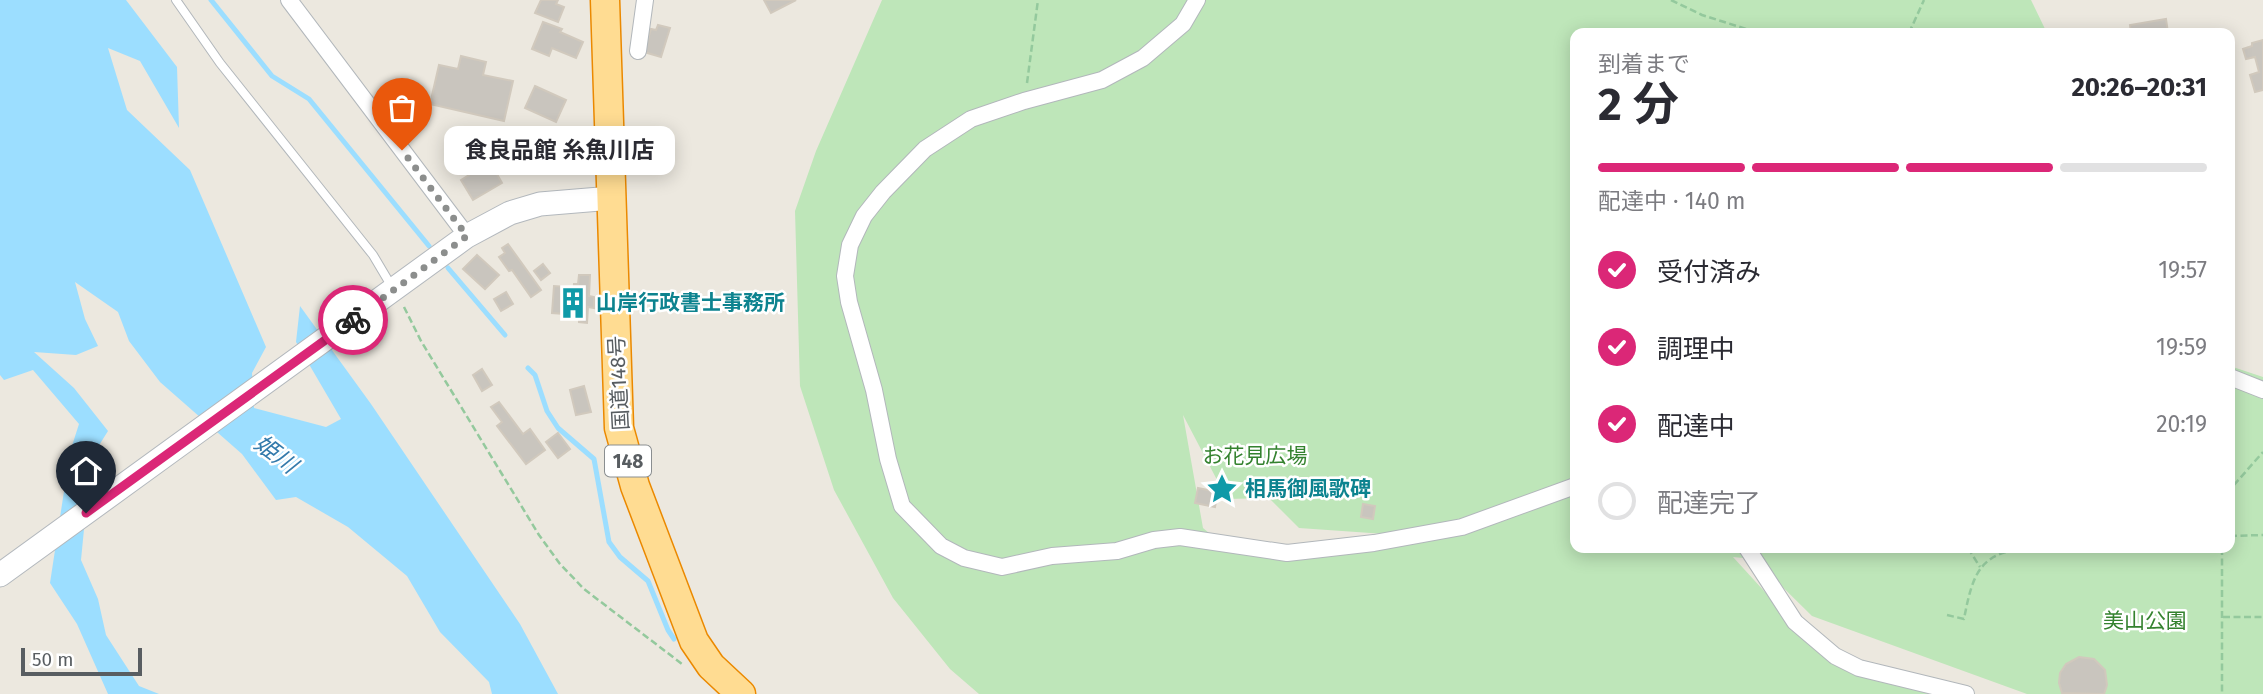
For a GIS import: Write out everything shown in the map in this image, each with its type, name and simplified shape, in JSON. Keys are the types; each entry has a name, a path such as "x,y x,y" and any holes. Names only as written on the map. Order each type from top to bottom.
{"highway":[{"name":"国道148号","path":"605,0 619,428 635,486 694,641 710,666 741,694"}],"main road":[{"path":"0,575 467,236 510,213 540,204 612,198"}],"street":[{"path":"289,0 467,236"},
{"path":"638,51 645,0"},
{"path":"1197,0 1183,24 1143,58 1102,80 971,118 925,149 883,192 864,216 850,245 845,276 874,390 888,459 902,506 941,546 964,558 1002,567 1052,556 1117,551 1154,540 1180,537 1264,551 1311,552 1462,527 1570,488"},
{"path":"2235,379 2263,390"},
{"path":"1750,553 1795,622 1835,656 1859,668 1966,694"}],"lane":[{"path":"176,0 220,63 373,255 391,292"}],"path":[{"path":"1024,101 1038,0"},
{"path":"1671,0 1702,15 1743,28"},
{"path":"1911,28 1924,0"},
{"path":"391,292 539,536 560,564 584,589 688,669"},
{"path":"2235,484 2263,452"},
{"path":"2235,536 2263,535"},
{"path":"1971,553 1980,567"},
{"path":"1947,615 1964,619 1973,579 1980,567 1989,559 2005,553"},
{"path":"2222,553 2222,694"},
{"path":"2223,617 2263,617"}],"green space":[{"path":"882,0 2031,0 2045,28 1570,28 1570,553 2235,553 2235,368 2263,377 2263,694 2027,694 1812,616 1754,559 1733,557 1775,603 1785,621 1798,634 1933,694 979,694 950,669 893,598 834,490 800,386 795,211 816,151","holes":["1183,415 1227,499 1269,498 1299,528 1428,537 1334,556 1276,558 1227,548 1203,528"]}],"water":[{"name":"姫川","path":"0,0 126,0 177,67 179,128 140,61 108,48 127,110 190,170 266,347 252,373 254,408 326,427 341,419 296,342 300,306 371,404 520,624 558,694 492,694 489,682 440,632 407,576 348,527 296,497 276,500 242,454 160,382 129,341 118,312 75,282 85,319 98,346 76,355 34,352 74,388 108,431 91,458 81,560 98,599 106,635 139,686 159,694 108,694 77,624 50,583 70,452 79,424 33,370 4,380 0,375"}],"building":[{"path":"541,0 558,0 556,4 564,7 558,22 535,13"},
{"path":"764,0 796,0 771,13"},
{"path":"2166,19 2167,28 2130,28 2130,25"},
{"path":"543,22 562,29 560,32 583,42 576,58 552,48 549,56 532,49"},
{"path":"658,25 670,28 661,57 644,52 651,29 656,30"},
{"path":"2263,40 2263,90 2255,92 2250,75 2259,72 2255,57 2246,59 2243,49"},
{"path":"461,56 486,62 483,75 513,81 504,121 430,104 439,65 458,69"},
{"path":"535,86 566,100 556,122 525,108"},
{"path":"490,162 502,183 473,200 461,180"},
{"path":"508,244 541,290 531,297 499,257 505,253 502,248"},
{"path":"477,255 499,275 485,289 463,269"},
{"path":"543,264 550,273 541,280 534,271"},
{"name":"山岸行政書士事務所","path":"579,275 590,275 589,296 594,297 594,308 588,307 587,323 579,322 579,315 552,313 554,286 567,287 566,298 573,298 574,284 578,284"},
{"path":"506,292 513,304 501,311 494,299"},
{"path":"482,369 492,385 482,391 473,375"},
{"path":"584,386 591,412 576,415 570,390"},
{"path":"499,402 523,434 530,429 545,450 526,464 497,426 502,422 491,407"},
{"path":"558,433 570,449 558,458 546,442"},
{"path":"1198,488 1218,492 1215,507 1195,503"},
{"path":"1363,504 1375,506 1373,519 1361,517"},
{"path":"2079,657 2094,659 2105,670 2107,685 2104,694 2062,693 2060,673 2066,664"}],"waterway":[{"path":"211,0 272,76 309,99 429,246"},
{"path":"448,268 505,335"},
{"path":"528,368 535,375 547,411 558,428 594,459 609,542 620,557 648,581 674,639"}],"way so far":[{"path":"353,320 467,236 402,150"}],"place":[{"name":"食良品館 糸魚川店","path":"402,150"},
{"name":"山岸行政書士事務所","path":"573,303"},
{"name":"相馬御風歌碑","path":"1222,489"}],"route":[{"path":"86,513 353,320"}],"park label":[{"name":"お花見広場","path":"1255,456"},
{"name":"美山公園","path":"2145,621"}]}
